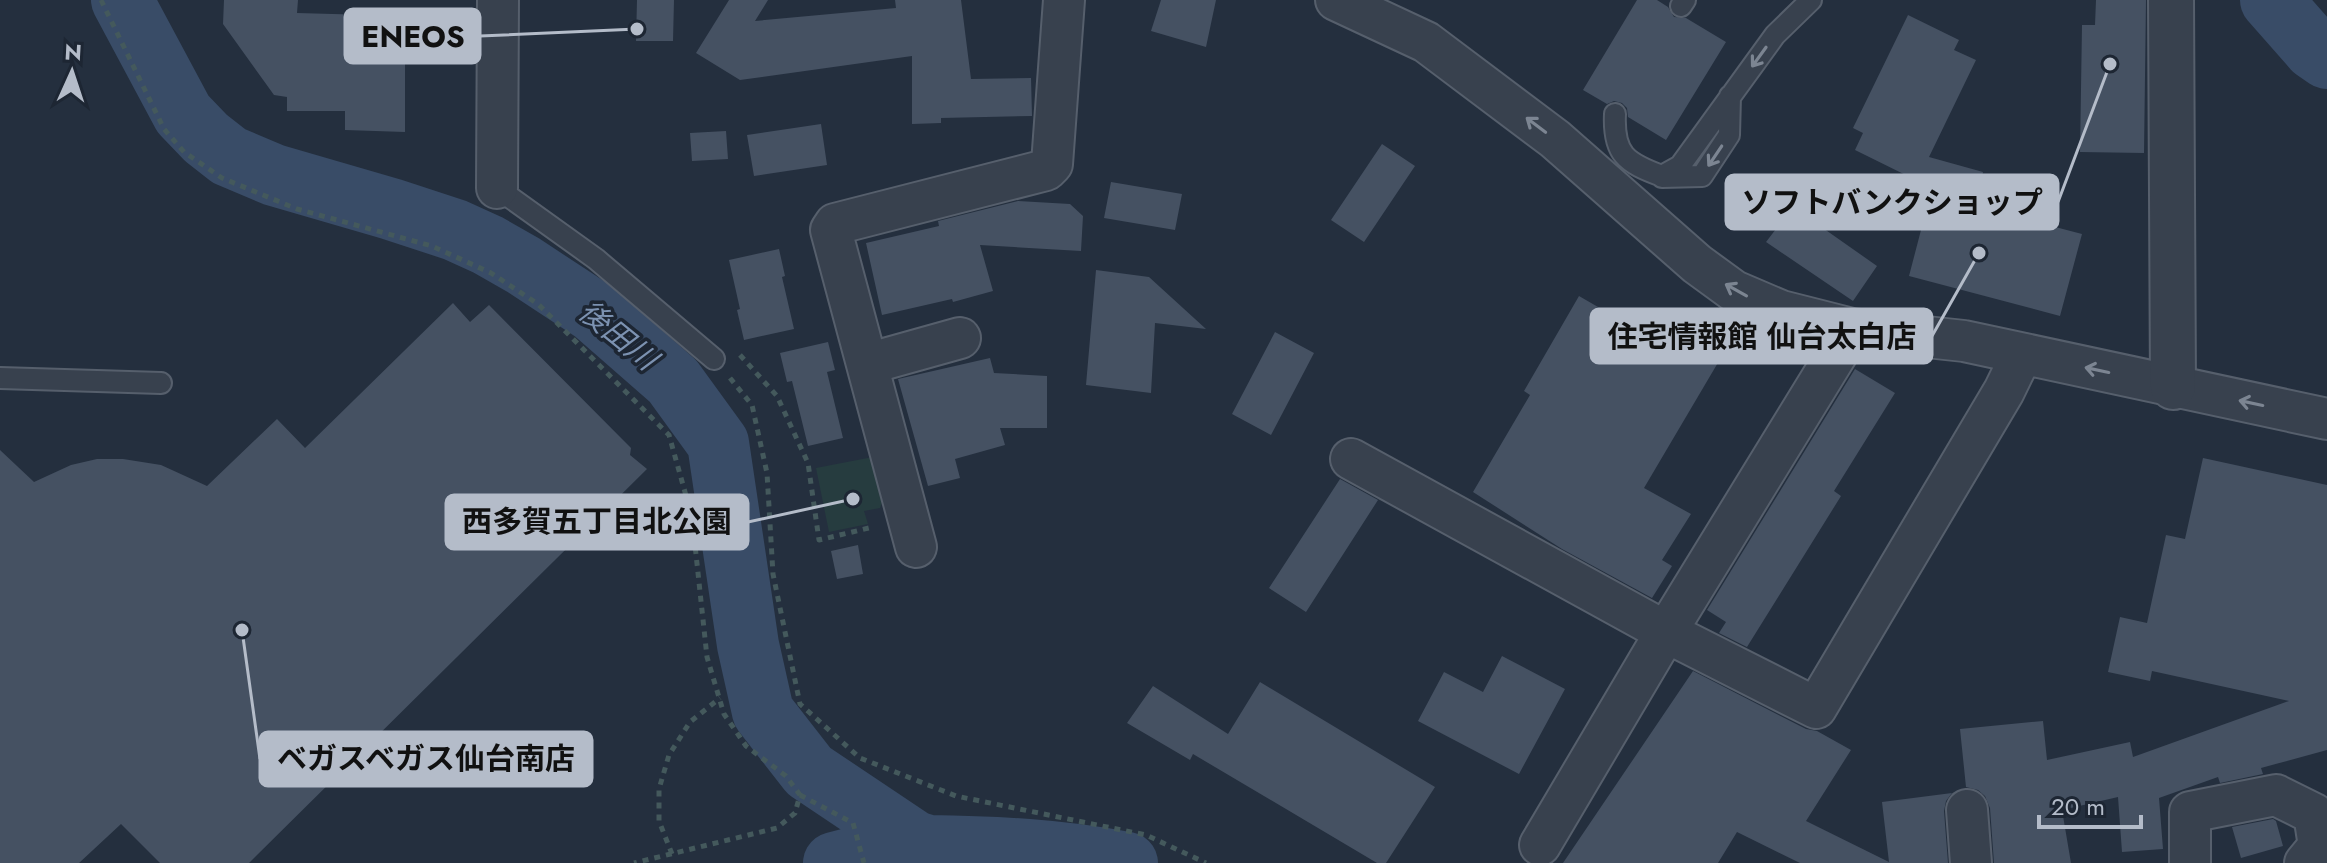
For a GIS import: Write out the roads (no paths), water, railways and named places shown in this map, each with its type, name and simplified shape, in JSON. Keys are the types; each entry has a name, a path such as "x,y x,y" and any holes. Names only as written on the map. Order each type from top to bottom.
{"street":[{"path":"497,188 498,0"},
{"path":"912,533 831,230 835,224 1046,170 1052,164 1064,0"},
{"path":"1336,0 1426,42 1555,139 1697,264 1734,291 1781,311 1852,329 1964,341 2327,419"},
{"path":"2171,0 2173,387"},
{"path":"1540,845 1852,329"},
{"path":"867,364 960,338"},
{"path":"1351,459 1666,632 1816,708 2004,391 2022,354"},
{"path":"2190,863 2190,812 2276,795 2314,814 2319,846 2305,863"},
{"path":"1967,810 1971,863"}],"lane":[{"path":"1615,114 1614,137 1621,153 1636,167 1662,176 1680,166 1775,35 1811,0"},
{"path":"497,188 596,259 711,356"},
{"path":"0,378 161,383"}],"waterway":[{"name":"後田川","path":"122,0 183,114 229,156 274,175 455,230 488,245 593,311 673,381 718,443 748,645 763,712 809,771 915,842"},
{"path":"2271,0 2314,49 2327,58"},
{"path":"834,863 915,842 928,846 1053,852 1127,863"}],"place":[{"name":"ENEOS","path":"637,29"},
{"name":"ソフトバンクショップ","path":"2110,64"},
{"name":"住宅情報館 仙台太白店","path":"1979,253"},
{"name":"西多賀五丁目北公園","path":"853,499"},
{"name":"ベガスベガス仙台南店","path":"242,630"}]}
